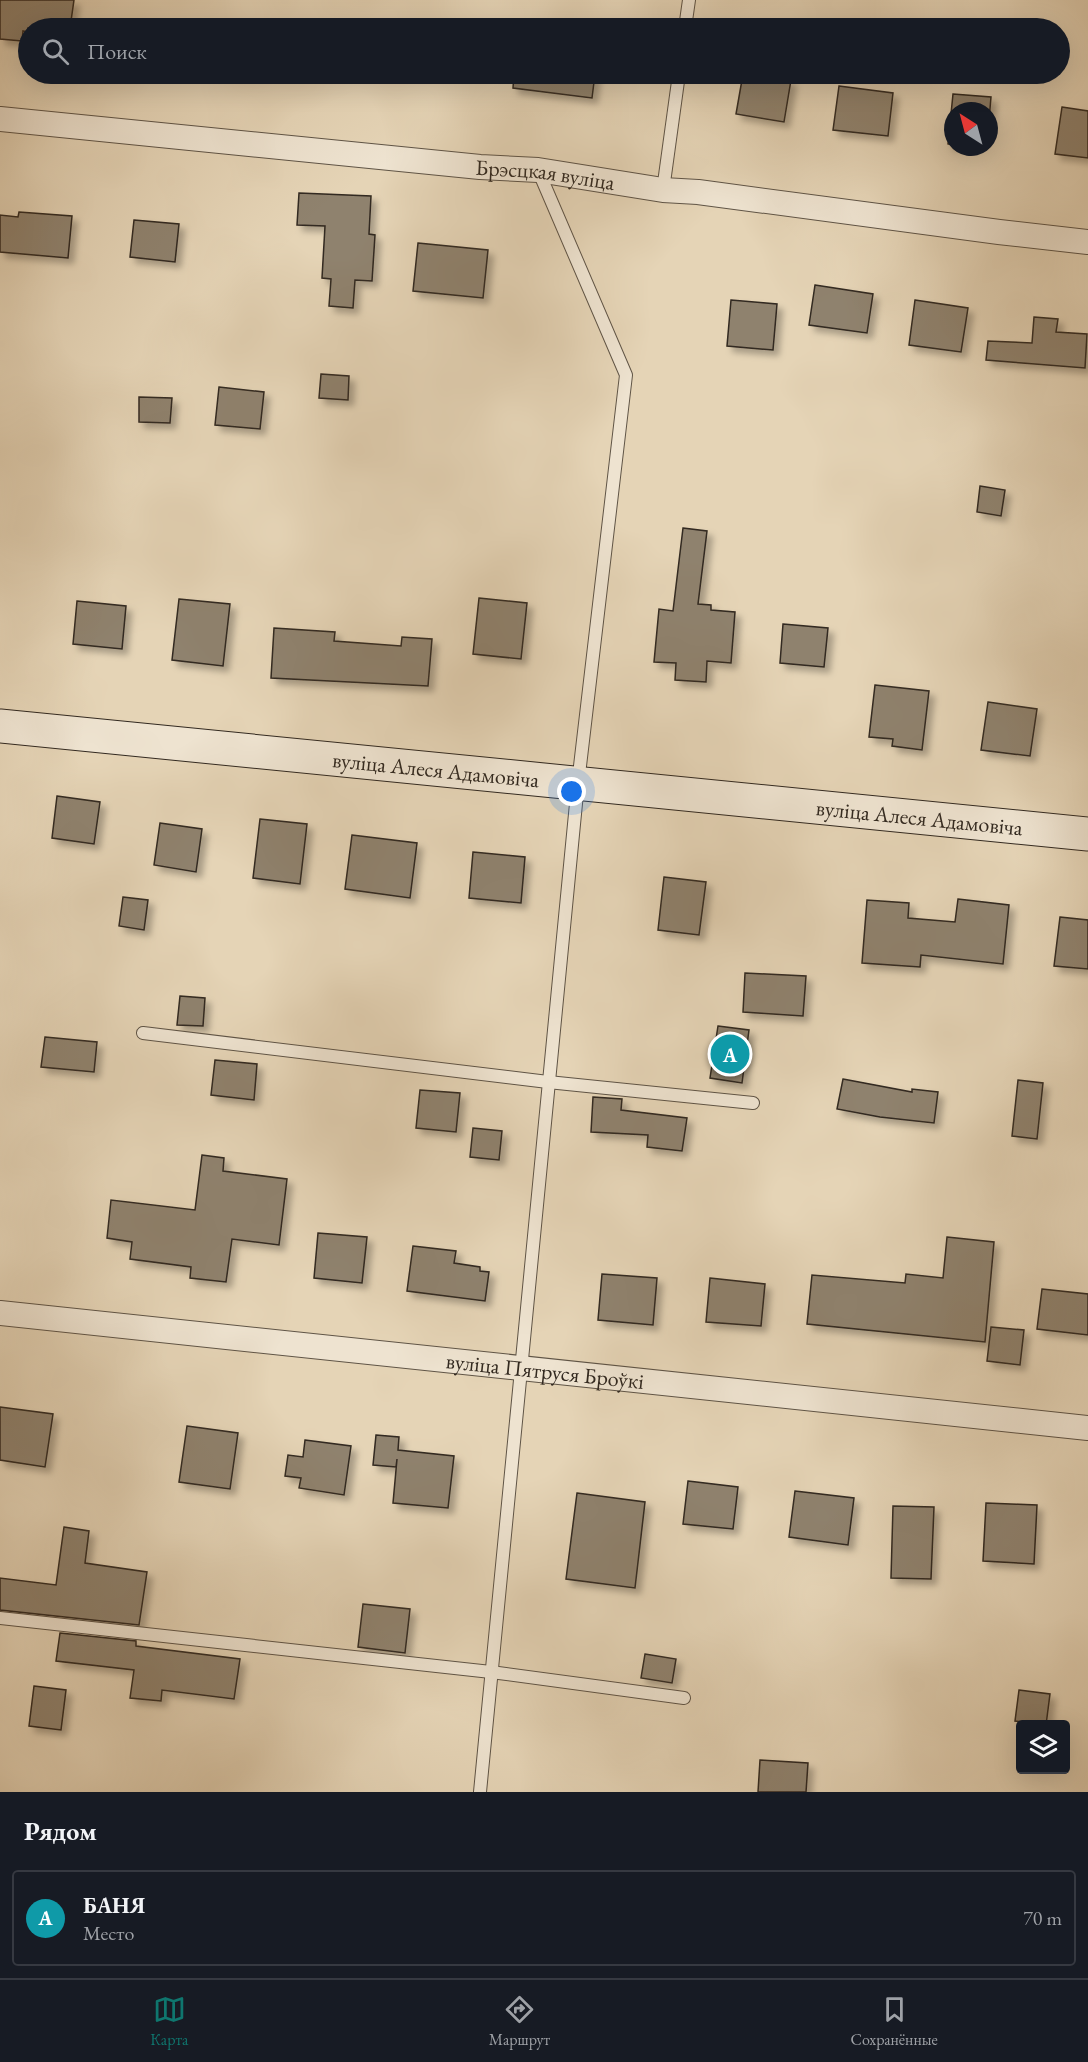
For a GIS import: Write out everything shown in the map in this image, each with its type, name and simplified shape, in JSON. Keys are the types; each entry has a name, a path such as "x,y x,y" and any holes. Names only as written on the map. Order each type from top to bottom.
{"street":[{"name":"Брэсцкая вуліца","path":"0,119 480,167 538,170 663,190 698,192 1088,242"},
{"name":"вуліца Алеся Адамовіча","path":"0,726 1088,834"},
{"name":"вуліца Пятруся Броўкі","path":"0,1313 1088,1428"}],"lane":[{"path":"686,18 689,0"},
{"path":"663,190 678,84"},
{"path":"480,1792 578,783 626,375 538,170"},
{"path":"143,1033 548,1083 753,1103"},
{"path":"0,1618 491,1672 684,1698"}],"building":[{"path":"0,0 74,0 71,18 18,18 18,41 0,39"},
{"path":"513,84 594,84 592,98 513,88"},
{"path":"741,84 790,84 784,122 736,114"},
{"path":"839,86 893,93 888,136 833,130"},
{"path":"953,94 991,97 991,102 952,102"},
{"path":"1062,107 1088,111 1088,158 1055,154"},
{"path":"299,193 371,196 369,234 375,235 372,281 355,280 353,308 329,306 331,279 322,278 325,226 297,225"},
{"path":"19,212 72,216 68,258 0,252 0,215 18,217"},
{"path":"134,220 179,224 175,262 130,257"},
{"path":"418,243 488,250 483,298 413,291"},
{"path":"815,285 873,294 867,333 809,325"},
{"path":"731,300 777,304 773,350 727,346"},
{"path":"915,300 968,308 961,352 909,345"},
{"path":"1034,317 1058,319 1056,332 1087,334 1085,368 986,360 988,341 1032,343"},
{"path":"321,374 349,376 348,400 319,398"},
{"path":"219,387 264,392 260,429 215,425"},
{"path":"139,397 172,398 170,423 139,422"},
{"path":"980,486 1005,490 1001,516 977,512"},
{"path":"683,528 707,531 698,604 711,605 711,610 735,612 731,663 707,661 706,682 675,680 676,663 654,662 659,609 673,611"},
{"path":"479,598 527,603 521,659 473,654"},
{"path":"179,599 230,604 223,666 172,660"},
{"path":"77,601 126,606 122,649 73,644"},
{"path":"783,624 828,628 824,667 780,663"},
{"path":"274,628 335,632 334,641 401,646 402,637 432,639 428,686 271,678"},
{"path":"875,685 929,691 922,750 892,746 893,739 869,737"},
{"path":"988,702 1037,709 1030,756 981,750"},
{"path":"57,796 100,802 94,844 52,838"},
{"path":"260,819 307,824 300,884 253,878"},
{"path":"160,823 202,829 196,872 154,865"},
{"path":"352,835 417,843 410,898 345,889"},
{"path":"473,852 525,857 521,903 469,898"},
{"path":"664,877 706,882 699,935 658,930"},
{"path":"123,897 148,900 144,930 119,926"},
{"path":"958,899 1009,905 1003,964 921,955 920,967 862,963 867,900 909,903 908,918 955,922"},
{"path":"1060,917 1088,920 1088,969 1054,966"},
{"path":"745,973 806,976 803,1016 743,1012"},
{"path":"180,996 205,998 203,1026 177,1025"},
{"path":"718,1026 749,1030 742,1083 710,1078"},
{"path":"45,1037 97,1042 94,1072 41,1067"},
{"path":"215,1060 257,1064 254,1100 211,1095"},
{"path":"843,1079 912,1092 912,1089 938,1092 934,1123 837,1109"},
{"path":"1018,1080 1043,1083 1037,1139 1012,1136"},
{"path":"420,1090 460,1093 456,1132 416,1128"},
{"path":"593,1097 622,1099 621,1110 687,1118 682,1151 647,1147 648,1135 591,1132"},
{"path":"473,1128 502,1131 499,1160 470,1157"},
{"path":"202,1155 224,1158 223,1171 287,1179 279,1245 232,1239 226,1282 190,1278 191,1267 130,1259 132,1242 107,1238 111,1200 195,1210"},
{"path":"318,1233 367,1237 362,1283 314,1278"},
{"path":"947,1237 994,1242 985,1342 807,1324 812,1275 905,1283 906,1274 943,1278"},
{"path":"413,1246 456,1251 454,1263 480,1267 480,1271 489,1272 485,1301 407,1291"},
{"path":"602,1274 657,1278 653,1325 598,1320"},
{"path":"710,1278 765,1284 761,1326 706,1322"},
{"path":"1042,1289 1088,1294 1088,1335 1037,1329"},
{"path":"991,1327 1024,1330 1020,1365 987,1361"},
{"path":"0,1407 53,1414 45,1467 0,1460"},
{"path":"187,1426 238,1433 230,1489 179,1482"},
{"path":"376,1435 399,1437 398,1450 454,1456 448,1508 393,1503 397,1459 396,1467 373,1465"},
{"path":"305,1440 351,1446 344,1495 299,1488 301,1478 285,1476 288,1455 303,1457"},
{"path":"688,1481 738,1487 733,1529 683,1524"},
{"path":"795,1491 854,1498 848,1545 789,1537"},
{"path":"577,1493 645,1502 635,1588 566,1579"},
{"path":"986,1503 1037,1505 1034,1564 983,1561"},
{"path":"893,1506 934,1507 931,1579 891,1578"},
{"path":"64,1527 89,1531 85,1563 147,1572 139,1625 0,1610 0,1578 56,1585"},
{"path":"363,1604 410,1609 405,1653 358,1647"},
{"path":"60,1633 136,1641 136,1646 240,1659 234,1699 162,1690 161,1701 130,1698 134,1670 56,1661"},
{"path":"645,1654 676,1659 672,1683 641,1678"},
{"path":"34,1686 66,1690 61,1730 29,1726"},
{"path":"1019,1690 1050,1694 1047,1720 1015,1721"},
{"path":"760,1760 808,1763 806,1792 758,1792"}],"place":[{"name":"БАНЯ","path":"730,1054"}]}
